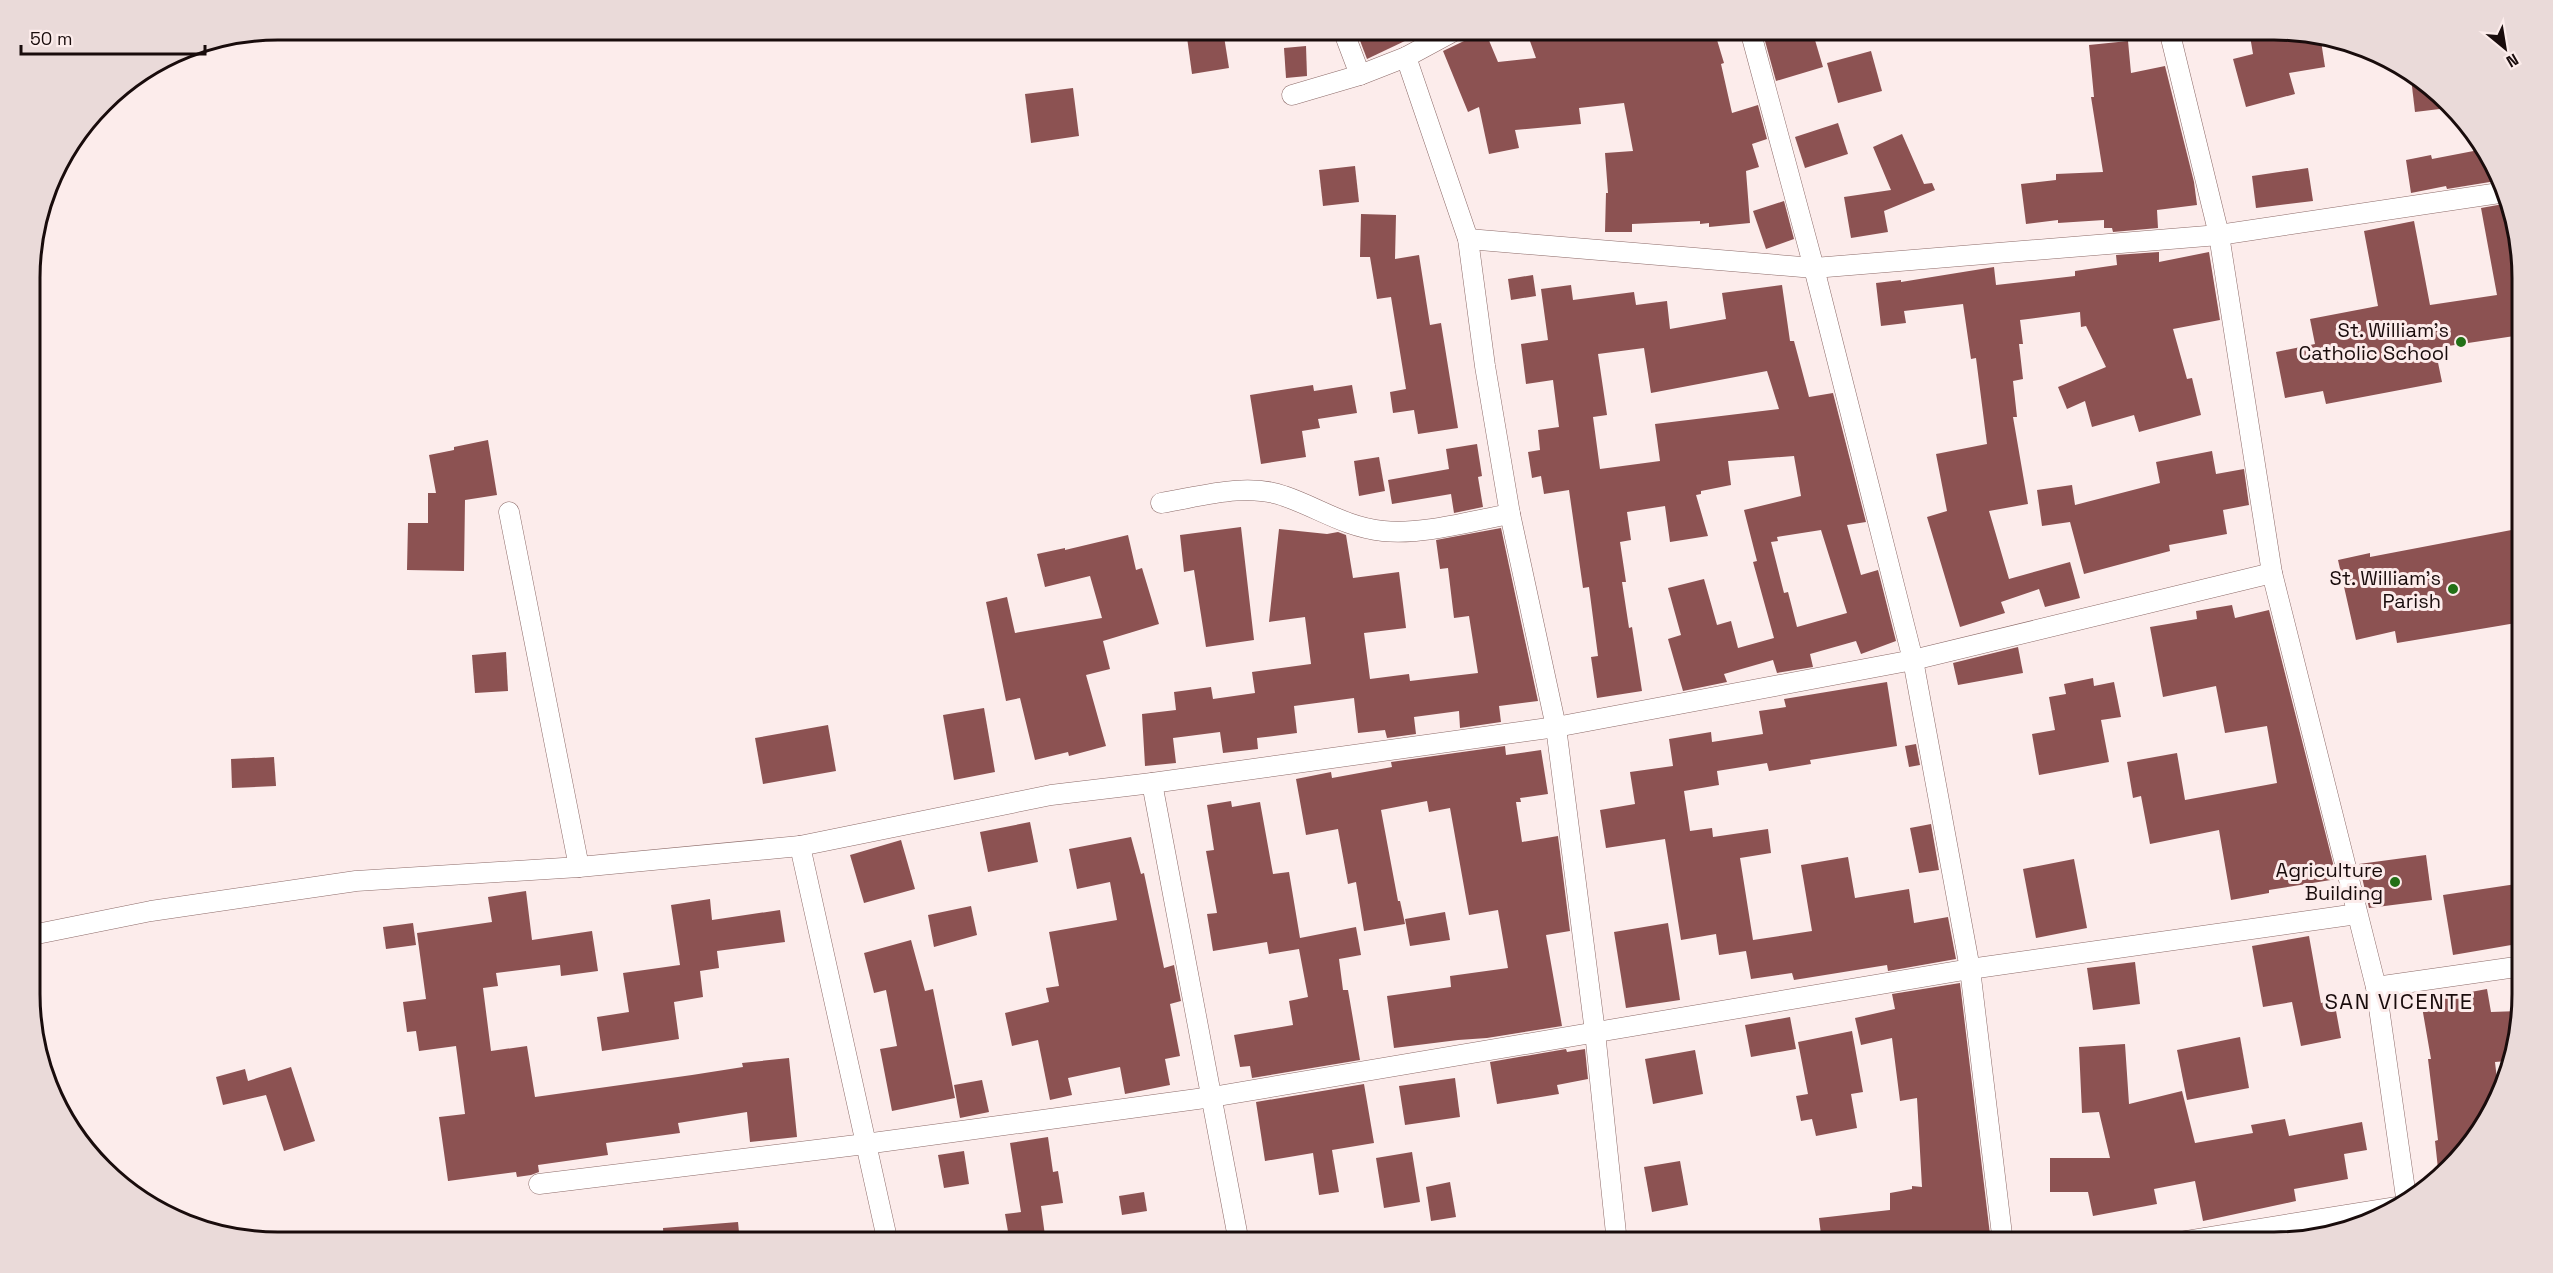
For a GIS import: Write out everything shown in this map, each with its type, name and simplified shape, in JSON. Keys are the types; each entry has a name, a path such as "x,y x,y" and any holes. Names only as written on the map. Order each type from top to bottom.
{"street":[{"path":"1347,40 1360,75"},
{"path":"1292,95 1360,75 1406,57 1437,40"},
{"path":"1753,40 1814,268 1913,660 1970,969 2002,1232"},
{"path":"2171,40 2218,235 2272,573 2376,987 2405,1193"},
{"path":"1406,57 1468,239 1485,366 1510,513 1556,727 1595,1032 1616,1232"},
{"path":"1468,239 1814,268 2218,235 2496,193"},
{"path":"1161,503 1216,494 1264,492 1282,495 1342,521 1364,528 1386,531 1407,531 1510,513"},
{"path":"509,512 579,867"},
{"path":"40,933 151,911 356,881 579,867 800,846 1051,795 1556,727 1913,660 2272,573"},
{"path":"1152,783 1237,1232"},
{"path":"800,846 885,1232"},
{"path":"539,1184 865,1144 1212,1097 1970,969 2357,914"},
{"path":"2376,987 2512,968"},
{"path":"2237,1232 2374,1210"}],"building":[{"path":"1187,40 1225,40 1229,68 1192,74"},
{"path":"1360,40 1407,40 1367,59"},
{"path":"1466,40 1489,40 1498,62 1536,58 1530,40 1717,40 1724,63 1721,64 1732,113 1758,105 1767,139 1752,144 1759,167 1746,171 1750,223 1709,227 1709,223 1700,224 1700,221 1632,224 1632,232 1605,232 1606,193 1608,193 1605,153 1633,151 1624,103 1579,108 1581,124 1515,130 1519,148 1489,154 1479,107 1468,112 1443,51"},
{"path":"1765,40 1815,40 1823,67 1776,81"},
{"path":"2251,40 2321,45 2325,67 2289,73 2295,94 2246,107 2233,59 2253,54"},
{"path":"2128,41 2131,73 2165,66 2194,182 2197,205 2157,210 2158,228 2113,232 2112,228 2104,228 2104,220 2058,223 2058,220 2026,224 2021,184 2056,180 2056,174 2103,172 2091,97 2094,97 2089,45"},
{"path":"1306,46 1307,76 1286,78 1284,48"},
{"path":"1871,51 1882,91 1838,103 1827,63"},
{"path":"2412,85 2442,109 2415,112"},
{"path":"1073,88 1079,136 1031,143 1025,94"},
{"path":"1838,123 1848,154 1805,168 1795,137"},
{"path":"1902,134 1924,184 1932,183 1935,190 1884,211 1888,232 1851,238 1844,197 1891,190 1873,147"},
{"path":"2475,151 2491,182 2447,189 2446,186 2411,193 2406,160 2431,155 2432,159"},
{"path":"1355,166 1359,202 1323,206 1319,170"},
{"path":"2308,168 2313,201 2256,208 2252,176"},
{"path":"1784,201 1794,239 1766,249 1753,211"},
{"path":"2501,204 2508,232 2512,263 2512,336 2435,348 2442,382 2326,404 2323,391 2285,398 2276,352 2315,344 2310,319 2378,306 2364,231 2414,221 2430,305 2497,295 2481,208"},
{"path":"1361,214 1396,215 1395,259 1419,255 1430,325 1441,323 1458,428 1418,434 1414,410 1393,413 1390,392 1406,389 1391,297 1377,299 1370,257 1360,257"},
{"path":"2159,252 2159,262 2209,252 2220,320 2173,329 2187,379 2192,378 2201,415 2139,432 2134,415 2092,427 2085,401 2067,409 2058,387 2106,367 2086,326 2081,327 2080,312 2020,320 2023,344 2019,344 2023,379 2013,381 2017,417 2013,417 2028,504 1989,511 2009,579 2070,562 2080,598 2045,607 2039,589 2001,602 2005,613 1960,627 1927,517 1947,511 1936,454 1987,444 1976,358 1971,359 1963,304 1904,311 1906,323 1881,326 1876,283 1901,280 1901,282 1994,267 1996,285 2075,276 2075,271 2117,265 2116,255"},
{"path":"1533,275 1536,296 1511,300 1508,279"},
{"path":"1571,285 1573,300 1634,292 1636,305 1667,301 1670,329 1726,319 1722,293 1782,285 1790,341 1794,341 1809,397 1833,393 1866,522 1847,525 1861,575 1878,570 1896,641 1861,654 1856,641 1810,654 1813,667 1777,673 1773,660 1724,674 1727,682 1683,691 1668,639 1681,635 1668,588 1704,579 1717,625 1731,621 1738,648 1774,638 1753,562 1757,561 1744,510 1801,496 1794,456 1728,461 1731,485 1701,491 1701,494 1696,495 1708,536 1670,542 1665,506 1627,512 1631,540 1620,542 1626,582 1622,582 1642,691 1597,698 1591,657 1598,656 1589,587 1583,588 1569,490 1544,494 1541,476 1532,478 1528,452 1540,450 1538,430 1559,427 1553,380 1526,384 1521,344 1548,340 1541,289","holes":["1644,348 1651,393 1767,371 1779,409 1655,424 1660,461 1600,469 1593,417 1607,415 1598,354","1821,530 1847,613 1797,627 1788,592 1784,593 1771,542 1778,541 1777,537"]},
{"path":"1313,385 1314,391 1352,385 1357,413 1318,419 1320,428 1302,431 1306,457 1261,464 1250,395"},
{"path":"488,440 497,495 465,500 464,571 407,570 408,523 428,523 428,493 436,493 429,455"},
{"path":"1477,444 1482,476 1478,477 1483,507 1454,513 1451,494 1392,504 1388,480 1449,469 1446,449"},
{"path":"2212,451 2216,474 2244,469 2249,505 2223,510 2227,534 2169,545 2170,551 2084,574 2070,522 2042,526 2037,490 2072,485 2075,505 2160,483 2156,462"},
{"path":"1379,457 1385,491 1359,496 1354,461"},
{"path":"1241,527 1254,640 1206,647 1194,570 1184,572 1180,535"},
{"path":"1501,528 1538,701 1499,706 1501,722 1460,728 1459,711 1414,717 1416,734 1387,738 1385,730 1358,733 1354,698 1294,706 1297,733 1257,738 1258,749 1223,753 1220,732 1173,738 1176,763 1145,766 1142,714 1176,710 1174,692 1211,687 1213,699 1255,693 1252,672 1311,664 1305,617 1269,622 1279,529 1327,534 1338,532 1346,535 1353,578 1399,572 1406,628 1364,633 1370,679 1409,674 1410,681 1478,673 1469,616 1454,618 1448,568 1440,569 1436,540"},
{"name":"St. William's Parish","path":"2512,530 2512,624 2397,643 2395,631 2356,640 2338,560 2370,553 2370,557"},
{"path":"1128,535 1136,570 1142,568 1159,624 1103,641 1110,669 1086,675 1106,746 1069,756 1068,752 1035,760 1020,698 1006,701 986,602 1007,597 1015,633 1102,618 1090,576 1045,587 1037,554 1065,548 1065,550"},
{"path":"2232,605 2235,618 2269,610 2337,879 2269,890 2269,893 2231,900 2219,830 2150,844 2141,796 2133,798 2127,762 2177,753 2185,800 2277,783 2267,726 2225,733 2216,686 2163,697 2150,627 2197,619 2196,611"},
{"path":"2018,647 2023,673 1958,685 1953,663"},
{"path":"506,652 508,691 475,693 472,655"},
{"path":"2093,678 2094,686 2114,682 2121,717 2101,720 2109,762 2039,775 2032,734 2055,730 2049,697 2066,694 2064,684"},
{"path":"1887,682 1897,746 1810,760 1811,764 1769,771 1767,763 1717,771 1719,785 1684,791 1690,831 1712,828 1713,837 1768,829 1771,853 1740,858 1753,940 1812,931 1801,865 1848,857 1855,898 1909,889 1914,923 1948,917 1956,959 1888,971 1887,965 1794,980 1792,973 1751,979 1746,951 1719,955 1716,934 1681,940 1665,839 1606,848 1600,810 1635,804 1630,772 1673,766 1669,739 1711,732 1712,742 1763,734 1759,711 1786,707 1784,699"},
{"path":"984,708 995,772 954,780 943,715"},
{"path":"828,725 836,771 763,784 755,738"},
{"path":"1916,744 1920,765 1909,767 1905,746"},
{"path":"1505,746 1506,755 1541,750 1548,794 1520,798 1521,802 1516,802 1522,842 1558,836 1570,931 1546,935 1562,1026 1487,1038 1394,1048 1387,996 1451,987 1450,976 1508,968 1498,910 1469,915 1450,808 1429,812 1427,801 1381,810 1398,901 1400,901 1405,924 1364,931 1356,882 1348,884 1338,829 1306,835 1296,779 1331,772 1332,778 1392,767 1391,762"},
{"path":"274,757 276,786 232,788 231,759"},
{"path":"1231,801 1232,807 1260,802 1273,874 1289,872 1300,938 1356,927 1361,955 1339,959 1343,990 1348,990 1360,1060 1252,1078 1250,1066 1240,1067 1234,1035 1293,1025 1289,1001 1308,997 1299,949 1269,954 1267,942 1213,951 1207,914 1217,913 1206,851 1214,850 1207,805"},
{"path":"1030,822 1038,862 988,872 980,832"},
{"path":"1931,824 1939,870 1919,873 1910,828"},
{"path":"1131,837 1141,874 1144,873 1164,968 1174,965 1181,1001 1170,1004 1180,1056 1165,1059 1170,1085 1125,1094 1120,1067 1068,1078 1072,1095 1050,1100 1038,1040 1012,1046 1005,1013 1049,1002 1046,988 1059,986 1049,932 1117,920 1110,882 1077,889 1069,849"},
{"path":"901,840 915,889 864,903 850,855"},
{"name":"Agriculture Building","path":"2426,855 2432,900 2369,908 2359,864"},
{"path":"2074,859 2087,928 2036,938 2023,869"},
{"path":"2512,885 2512,945 2453,955 2443,895"},
{"path":"526,891 532,940 592,931 598,971 561,976 560,965 496,973 498,986 483,988 491,1051 527,1046 535,1097 743,1067 742,1063 789,1058 797,1137 750,1142 747,1112 678,1123 680,1133 606,1143 608,1155 538,1165 539,1172 531,1175 517,1177 516,1172 448,1181 439,1117 465,1114 456,1046 419,1051 416,1031 407,1032 403,1002 426,999 417,933 492,922 488,897"},
{"path":"710,899 712,920 780,910 785,942 717,951 719,968 700,971 703,997 674,1002 679,1039 602,1051 597,1017 629,1012 623,973 680,965 671,905"},
{"path":"971,906 977,935 934,947 928,915"},
{"path":"1445,912 1450,940 1410,946 1405,919"},
{"path":"413,923 416,945 386,949 383,927"},
{"path":"1668,923 1680,1000 1626,1008 1614,932"},
{"path":"2309,936 2321,1003 2334,1000 2341,1038 2301,1046 2292,1002 2263,1007 2252,946"},
{"path":"911,940 925,991 933,989 955,1098 892,1111 880,1049 897,1046 886,990 874,993 864,953"},
{"path":"2135,962 2140,1004 2093,1010 2087,968"},
{"path":"1960,983 1990,1232 1821,1232 1819,1218 1890,1210 1890,1193 1912,1189 1912,1186 1922,1187 1917,1098 1900,1101 1892,1038 1861,1045 1855,1018 1895,1009 1892,994"},
{"path":"2487,989 2491,1012 2512,1011 2503,1061 2495,1062 2497,1078 2488,1100 2472,1127 2438,1167 2435,1141 2438,1140 2428,1059 2431,1059 2421,1001"},
{"path":"1790,1017 1796,1049 1751,1057 1745,1025"},
{"path":"1852,1031 1863,1092 1851,1094 1857,1128 1816,1136 1812,1119 1801,1121 1796,1096 1808,1094 1798,1042"},
{"path":"2240,1037 2249,1088 2187,1100 2177,1050"},
{"path":"2125,1044 2129,1104 2182,1091 2195,1143 2253,1133 2251,1125 2285,1119 2289,1136 2362,1122 2367,1150 2344,1154 2348,1179 2294,1189 2296,1201 2203,1221 2195,1181 2154,1189 2157,1204 2093,1216 2088,1192 2050,1192 2050,1158 2110,1158 2099,1112 2082,1113 2079,1047"},
{"path":"1566,1049 1567,1052 1585,1049 1588,1079 1557,1085 1559,1094 1497,1104 1490,1062"},
{"path":"1695,1050 1703,1094 1653,1104 1645,1059"},
{"path":"291,1067 315,1141 284,1151 266,1095 223,1105 216,1077 245,1069 248,1081"},
{"path":"1455,1078 1460,1117 1405,1125 1399,1086"},
{"path":"982,1080 989,1112 960,1118 954,1085"},
{"path":"1364,1084 1374,1143 1332,1150 1339,1192 1319,1195 1313,1153 1265,1161 1256,1102"},
{"path":"1048,1137 1053,1172 1058,1171 1063,1203 1041,1206 1045,1232 1008,1232 1005,1214 1021,1212 1010,1143"},
{"path":"964,1151 969,1184 944,1188 938,1155"},
{"path":"1412,1152 1420,1202 1384,1208 1376,1158"},
{"path":"1680,1161 1688,1205 1652,1212 1644,1167"},
{"path":"1450,1182 1456,1217 1431,1221 1426,1187"},
{"path":"1144,1192 1147,1211 1122,1215 1119,1196"},
{"path":"738,1222 739,1232 663,1232 663,1228"}],"place":[{"name":"St. William's Catholic School","path":"2461,342"},
{"name":"St. William's Parish","path":"2453,589"},
{"name":"Agriculture Building","path":"2395,882"}],"district":[{"name":"SAN VICENTE","path":"2399,1001"}]}
